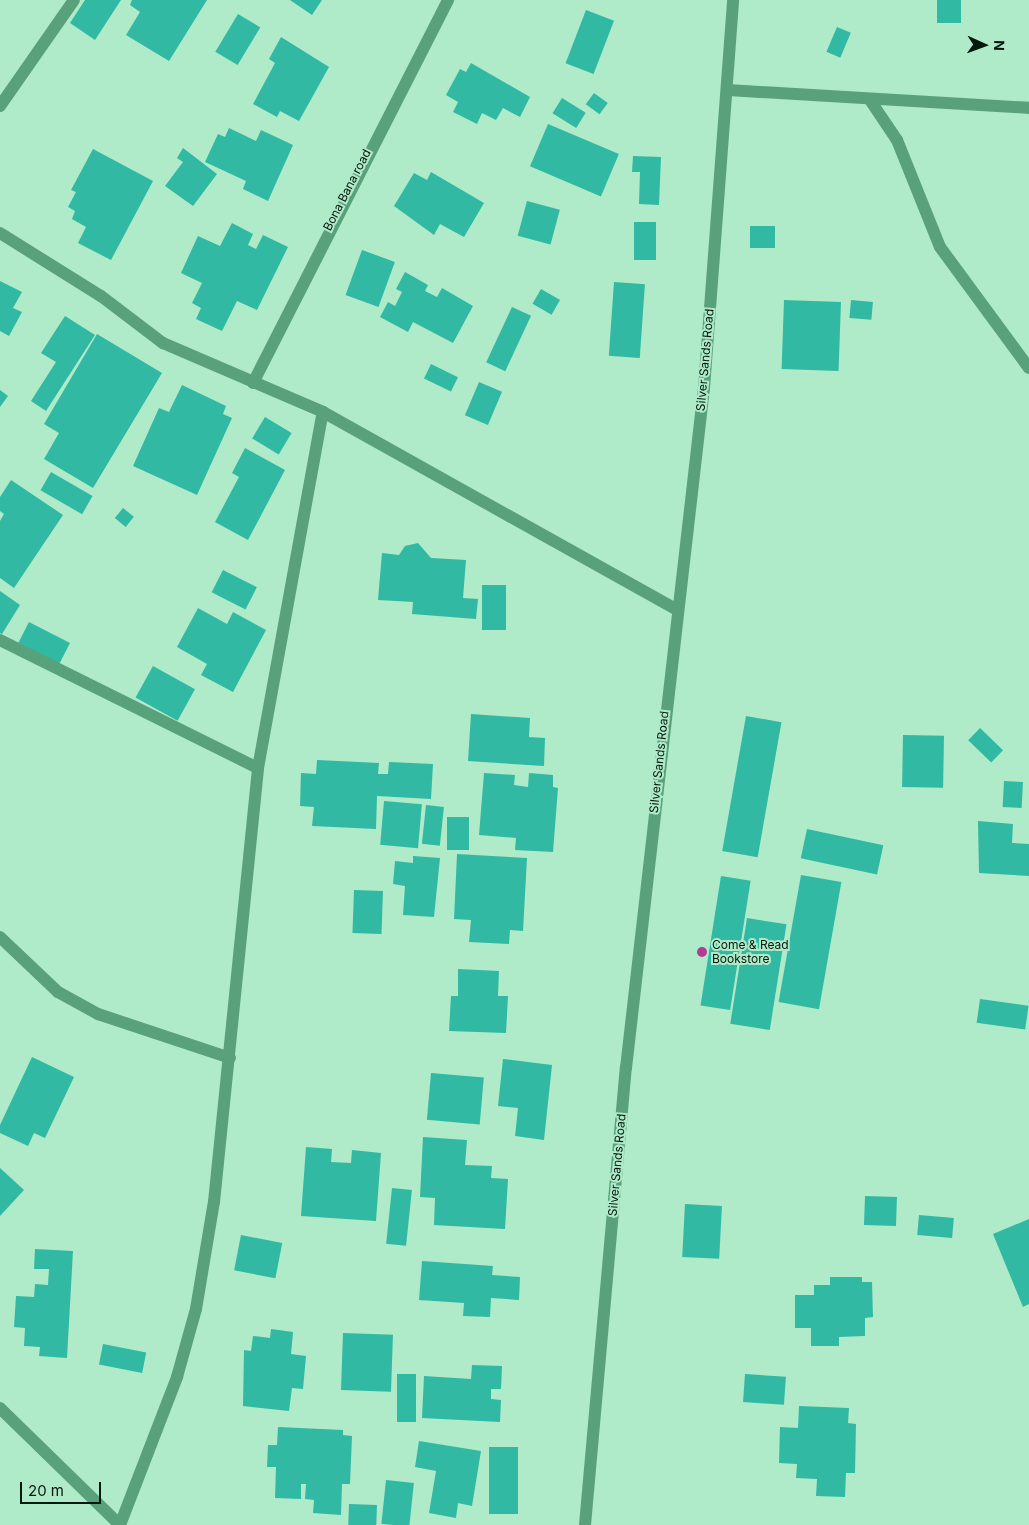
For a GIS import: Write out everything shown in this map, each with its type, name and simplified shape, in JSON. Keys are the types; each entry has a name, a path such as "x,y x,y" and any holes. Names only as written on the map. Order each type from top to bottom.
{"street":[{"path":"0,106 74,0"},
{"name":"Bona Bana road","path":"253,383 448,0"},
{"name":"Silver Sands Road","path":"585,1525 626,1068 676,609 704,388 728,90 733,0"},
{"path":"728,90 870,100 1029,108"},
{"path":"870,100 897,140 940,247 1029,368"},
{"path":"0,233 101,296 163,343 323,412 676,609"},
{"path":"0,1408 120,1525 177,1377 196,1309 214,1202 230,1058 244,871 258,768 323,412"},
{"path":"0,640 258,768"},
{"path":"0,937 58,992 98,1014 230,1058"}],"building":[{"path":"85,0 121,0 95,40 70,23"},
{"path":"132,0 207,0 169,61 126,35 140,12 130,5"},
{"path":"290,0 322,0 312,15"},
{"path":"937,0 961,0 961,23 937,23"},
{"path":"586,10 614,21 594,74 566,63"},
{"path":"238,14 260,27 238,65 215,52"},
{"path":"837,27 851,33 840,58 826,52"},
{"path":"281,37 329,67 299,121 280,111 277,117 253,104 275,63 269,59"},
{"path":"471,63 530,97 520,117 503,108 496,120 482,113 477,124 453,112 458,102 446,95 460,69 466,72"},
{"path":"594,93 608,103 600,114 586,104"},
{"path":"562,98 586,113 576,128 552,113"},
{"path":"548,124 619,154 601,196 530,166"},
{"path":"229,128 256,141 261,130 293,145 268,201 243,189 246,181 205,162 218,134 225,137"},
{"path":"183,148 217,174 193,206 165,186 183,162 177,158"},
{"path":"93,149 153,181 111,260 78,243 86,227 72,219 75,211 68,207 76,192 71,190"},
{"path":"633,156 661,157 659,205 639,204 640,172 632,172"},
{"path":"431,172 484,203 464,237 440,224 434,235 394,206 414,173 427,180"},
{"path":"527,201 560,210 551,245 518,236"},
{"path":"634,222 656,222 656,260 634,260"},
{"path":"232,223 253,234 248,245 256,249 263,235 288,247 257,310 237,301 222,331 196,319 201,308 192,303 202,283 181,273 198,236 220,246"},
{"path":"750,226 775,226 775,248 750,248"},
{"path":"362,250 395,262 378,307 346,295"},
{"path":"405,272 428,285 425,291 437,297 442,288 473,306 453,343 413,322 408,332 380,317 388,302 395,306 402,292 396,289"},
{"path":"0,281 22,292 13,308 22,312 9,336 0,331"},
{"path":"614,282 645,284 640,358 609,356"},
{"path":"541,289 560,300 552,315 532,304"},
{"path":"784,300 841,302 839,371 782,369"},
{"path":"851,300 873,302 871,320 849,318"},
{"path":"512,307 531,316 505,371 486,362"},
{"path":"65,316 95,335 46,411 31,401 56,362 41,353"},
{"path":"97,334 162,373 93,488 44,459 59,433 44,424"},
{"path":"431,364 458,377 451,392 424,378"},
{"path":"479,382 502,392 488,425 465,415"},
{"path":"182,385 226,406 223,414 232,418 197,495 133,466 159,408 169,412"},
{"path":"0,390 8,396 0,407"},
{"path":"265,417 292,433 279,454 252,438"},
{"path":"245,448 285,470 248,540 215,522 239,477 232,473"},
{"path":"51,472 93,496 82,514 40,490"},
{"path":"11,480 63,515 14,588 0,578 0,521 4,514 0,511 0,497"},
{"path":"123,508 134,517 126,527 115,518"},
{"path":"418,543 431,558 466,560 463,598 478,599 476,619 412,614 413,602 378,600 382,553 399,555 405,546"},
{"path":"223,570 257,587 246,610 212,592"},
{"path":"482,585 506,585 506,630 482,630"},
{"path":"0,591 20,605 2,634 0,633"},
{"path":"198,608 227,624 233,612 266,630 233,692 201,675 207,664 177,647"},
{"path":"29,622 70,643 59,665 18,644"},
{"path":"153,666 195,689 178,721 136,697"},
{"path":"471,714 530,718 529,737 545,738 544,766 468,761"},
{"path":"746,716 781,722 758,857 722,851"},
{"path":"980,728 1003,750 991,762 968,740"},
{"path":"903,735 944,736 943,788 902,787"},
{"path":"317,760 379,763 378,774 388,774 389,762 433,764 431,799 377,796 376,829 312,826 314,807 300,806 301,773 316,774"},
{"path":"484,773 515,775 514,785 528,787 529,773 553,775 553,787 558,788 553,852 515,850 516,838 479,835"},
{"path":"1004,781 1023,782 1022,808 1003,807"},
{"path":"384,801 422,804 418,848 380,845"},
{"path":"426,805 444,807 440,846 422,844"},
{"path":"447,817 469,817 469,850 447,850"},
{"path":"978,821 1013,824 1012,843 1029,844 1029,876 979,873"},
{"path":"807,829 883,845 877,875 801,858"},
{"path":"457,854 527,858 523,931 510,930 509,944 469,942 471,920 454,919"},
{"path":"413,856 440,858 434,917 403,915 405,886 393,884 395,861 413,863"},
{"path":"801,875 841,882 819,1009 779,1002"},
{"path":"721,876 751,881 730,1010 701,1005"},
{"path":"354,890 383,891 381,934 352,933"},
{"path":"747,918 787,924 770,1030 730,1024"},
{"path":"458,969 499,971 498,996 508,996 506,1033 449,1031 451,996 458,996"},
{"path":"980,999 1029,1006 1025,1030 977,1023"},
{"path":"32,1057 74,1077 45,1138 34,1133 28,1146 0,1133 0,1125"},
{"path":"503,1059 552,1065 544,1140 515,1136 518,1108 498,1106"},
{"path":"431,1073 484,1078 480,1124 427,1120"},
{"path":"423,1137 467,1140 465,1165 492,1166 491,1178 508,1179 505,1229 434,1225 435,1198 420,1197"},
{"path":"306,1147 332,1149 331,1162 351,1163 352,1150 381,1153 376,1221 301,1216"},
{"path":"0,1168 24,1190 0,1216"},
{"path":"392,1188 412,1190 406,1246 386,1244"},
{"path":"865,1196 897,1197 896,1226 864,1225"},
{"path":"685,1204 722,1206 719,1259 682,1257"},
{"path":"919,1215 954,1218 952,1238 917,1235"},
{"path":"1029,1219 1029,1304 1023,1307 993,1234"},
{"path":"241,1235 282,1243 275,1278 234,1270"},
{"path":"35,1249 73,1251 67,1358 39,1356 40,1347 24,1346 25,1328 14,1327 16,1296 34,1297 35,1284 48,1285 49,1269 34,1269"},
{"path":"422,1261 493,1266 492,1275 520,1277 519,1300 491,1298 490,1317 463,1316 464,1303 419,1300"},
{"path":"830,1277 862,1277 862,1282 872,1282 873,1317 865,1318 865,1336 839,1337 839,1346 811,1346 811,1328 795,1328 795,1295 814,1295 814,1285 830,1285"},
{"path":"271,1329 293,1332 291,1354 306,1356 303,1389 292,1388 289,1411 243,1406 244,1350 251,1351 253,1336 270,1338"},
{"path":"343,1333 393,1335 391,1392 341,1390"},
{"path":"103,1344 146,1352 142,1373 99,1365"},
{"path":"472,1365 502,1366 501,1389 491,1389 491,1399 501,1400 500,1422 422,1418 424,1376 471,1379"},
{"path":"397,1374 416,1374 416,1422 397,1422"},
{"path":"745,1374 786,1377 784,1405 743,1402"},
{"path":"799,1406 849,1408 848,1423 856,1424 855,1473 846,1473 845,1497 816,1496 817,1479 796,1478 797,1464 779,1463 780,1427 798,1428"},
{"path":"278,1427 343,1430 343,1435 352,1436 350,1484 342,1484 341,1515 313,1513 314,1500 305,1499 306,1484 301,1484 301,1499 275,1498 276,1467 267,1467 268,1445 277,1445"},
{"path":"419,1441 481,1451 472,1506 458,1503 456,1518 429,1513 436,1471 415,1467"},
{"path":"489,1447 518,1447 518,1514 489,1514"},
{"path":"386,1480 414,1483 409,1525 381,1524"},
{"path":"349,1504 377,1505 376,1525 348,1525"}],"place":[{"name":"Come & Read Bookstore","path":"702,952"}]}
